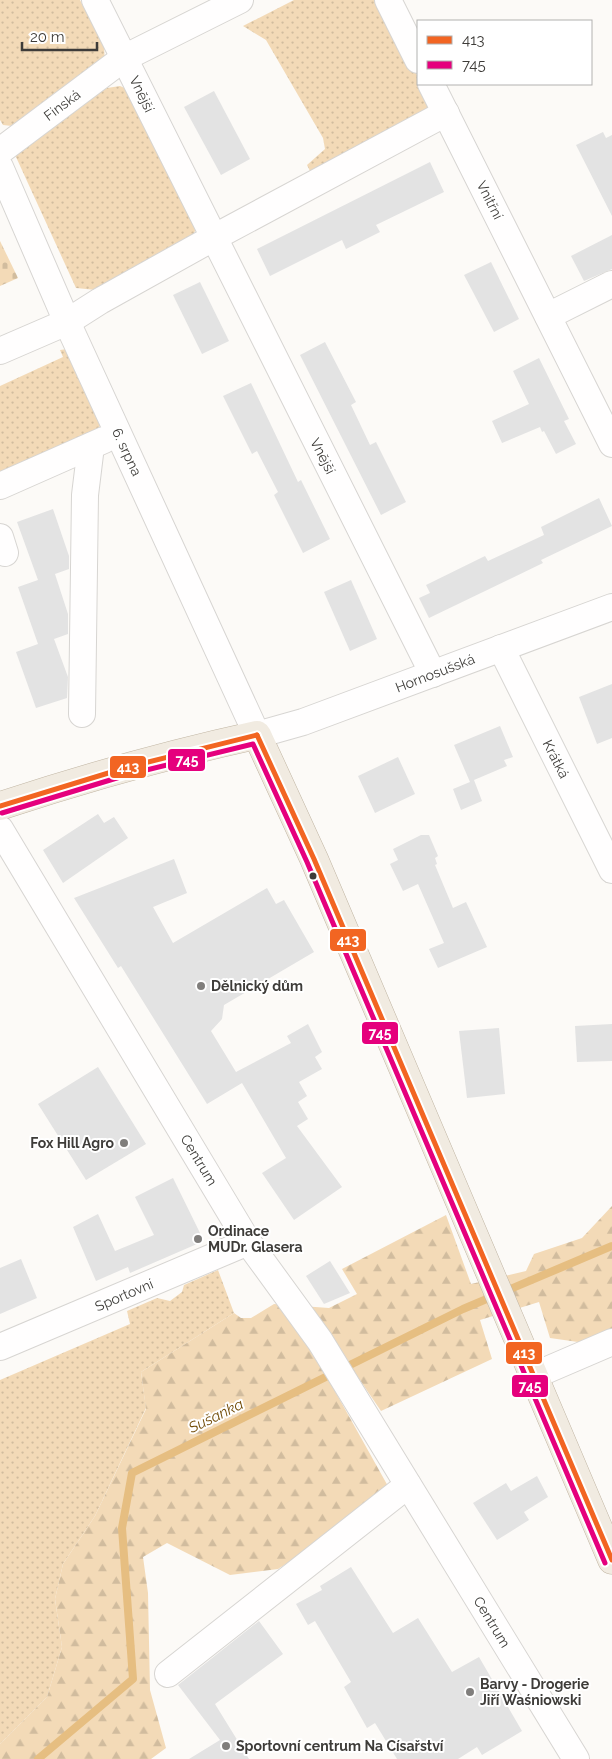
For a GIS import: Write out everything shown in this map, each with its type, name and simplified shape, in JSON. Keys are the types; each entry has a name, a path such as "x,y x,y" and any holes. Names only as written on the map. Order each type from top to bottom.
{"main road":[{"path":"0,806 71,782 201,747 257,736 318,867 612,1560"}],"street":[{"path":"95,0 124,58"},
{"name":"Finská","path":"0,151 124,58 240,0"},
{"path":"388,0 417,58"},
{"name":"Vnější","path":"124,58 212,238 433,674"},
{"name":"Vnitřní","path":"432,85 612,444"},
{"path":"0,351 67,322 100,301 212,238 446,113"},
{"name":"6. srpna","path":"0,167 67,322 257,736"},
{"path":"548,316 612,284"},
{"path":"0,486 118,434"},
{"path":"82,714 85,495 91,446"},
{"name":"Hornosušská","path":"257,736 303,722 612,607"},
{"name":"Krátká","path":"501,648 612,870"},
{"name":"Centrum","path":"0,829 248,1242 335,1366 576,1759"},
{"name":"Sportovní","path":"0,1347 248,1242"},
{"path":"534,1376 612,1342"},
{"path":"168,1674 408,1485"}],"green space":[{"path":"0,0 80,0 104,47 105,63 12,126 3,125 0,120"},
{"path":"294,0 377,0 417,75 417,85 430,99 425,112 312,175 307,165 325,149 323,138 266,40 243,26"},
{"path":"120,86 127,89 194,220 195,231 190,240 96,290 76,288 16,157 17,150 26,138 107,88"},
{"path":"0,241 18,278 0,286"},
{"path":"67,349 100,420 100,426 95,432 0,482 0,386 63,357 60,350"},
{"path":"612,1206 612,1356 585,1343 550,1338 539,1302 480,1320 492,1359 381,1411 355,1373 331,1384 389,1488 323,1540 278,1569 230,1575 167,1543 143,1557 148,1593 150,1690 166,1748 151,1759 0,1759 0,1744 47,1697 62,1647 55,1599 63,1564 95,1516 146,1409 141,1372 234,1313 241,1318 251,1318 274,1304 329,1308 357,1294 342,1269 446,1215 471,1284 526,1271 534,1254 582,1238"},
{"path":"218,1270 234,1313 141,1372 146,1408 95,1516 63,1564 55,1599 62,1647 47,1697 0,1744 0,1380 130,1324 127,1311 157,1298 170,1301 182,1292 184,1285"}],"building":[{"path":"214,91 250,159 221,175 184,107"},
{"path":"603,132 606,138 612,135 612,216 576,145"},
{"path":"430,162 444,192 376,225 380,232 346,249 342,240 270,276 257,249"},
{"path":"612,235 612,269 584,281 571,256"},
{"path":"491,262 519,319 494,332 464,275"},
{"path":"200,282 229,341 202,354 173,295"},
{"path":"325,342 356,402 351,405 370,445 376,442 406,502 381,515 300,355"},
{"path":"539,358 569,419 564,421 576,444 556,454 540,427 502,443 492,421 529,404 513,371"},
{"path":"251,383 298,482 301,480 330,539 303,553 274,495 278,492 257,451 252,454 223,396"},
{"path":"599,498 612,526 541,560 543,563 429,618 419,598 430,593 426,585 485,556 488,561 544,535 541,527"},
{"path":"53,509 69,556 69,569 55,574 68,614 68,634 54,639 68,677 67,698 36,708 16,652 38,644 18,587 38,580 17,522"},
{"path":"351,580 377,639 350,651 324,592"},
{"path":"612,684 612,738 597,744 579,697"},
{"path":"500,726 513,757 504,760 507,766 474,780 482,801 461,810 453,789 470,782 454,745"},
{"path":"398,757 415,794 375,813 358,776"},
{"path":"98,814 104,823 114,817 128,838 63,883 43,850"},
{"path":"421,835 429,835 438,856 435,858 437,864 435,865 453,908 466,902 487,947 438,968 429,949 444,943 418,884 403,891 390,864 398,860 393,849"},
{"path":"174,859 187,893 153,907 173,943 267,888 276,904 284,900 314,952 224,1005 222,1019 211,1031 236,1072 291,1043 287,1036 308,1024 322,1052 315,1057 322,1069 299,1082 307,1096 298,1102 308,1119 297,1126 342,1187 294,1220 262,1173 286,1158 242,1083 207,1104 121,966 118,968 74,898"},
{"path":"612,1024 612,1061 577,1062 575,1026"},
{"path":"499,1028 505,1094 467,1098 459,1031"},
{"path":"98,1067 146,1144 86,1180 38,1104"},
{"path":"173,1178 200,1233 197,1244 130,1273 128,1267 96,1281 73,1227 98,1214 115,1251 154,1235 135,1197"},
{"path":"21,1259 37,1298 0,1314 0,1268"},
{"path":"330,1261 350,1293 324,1304 306,1276"},
{"path":"537,1476 548,1497 524,1512 529,1520 497,1540 473,1503 506,1483 511,1491"},
{"path":"351,1567 393,1633 418,1618 452,1672 479,1657 522,1731 482,1755 477,1747 458,1759 397,1759 375,1723 367,1728 344,1687 351,1682 315,1621 308,1625 296,1604 322,1590 320,1586"},
{"path":"259,1621 283,1654 215,1704 249,1759 189,1759 220,1740 178,1685"}],"waterway":[{"name":"Sušanka","path":"38,1759 133,1679 122,1528 132,1473 463,1309 612,1246"}],"transit line":[{"name":"413","path":"257,735 314,859 612,1560"},
{"name":"413","path":"0,806 128,767 257,735"},
{"name":"745","path":"2,813 130,774 253,744 307,862 605,1563"}],"place":[{"name":"Dělnický dům","path":"201,986"},
{"name":"Fox Hill Agro","path":"124,1143"},
{"name":"Ordinace MUDr. Glasera","path":"198,1239"},
{"name":"Barvy - Drogerie Jiří Waśniowski","path":"470,1692"},
{"name":"Sportovní centrum Na Císařství","path":"226,1746"}]}
